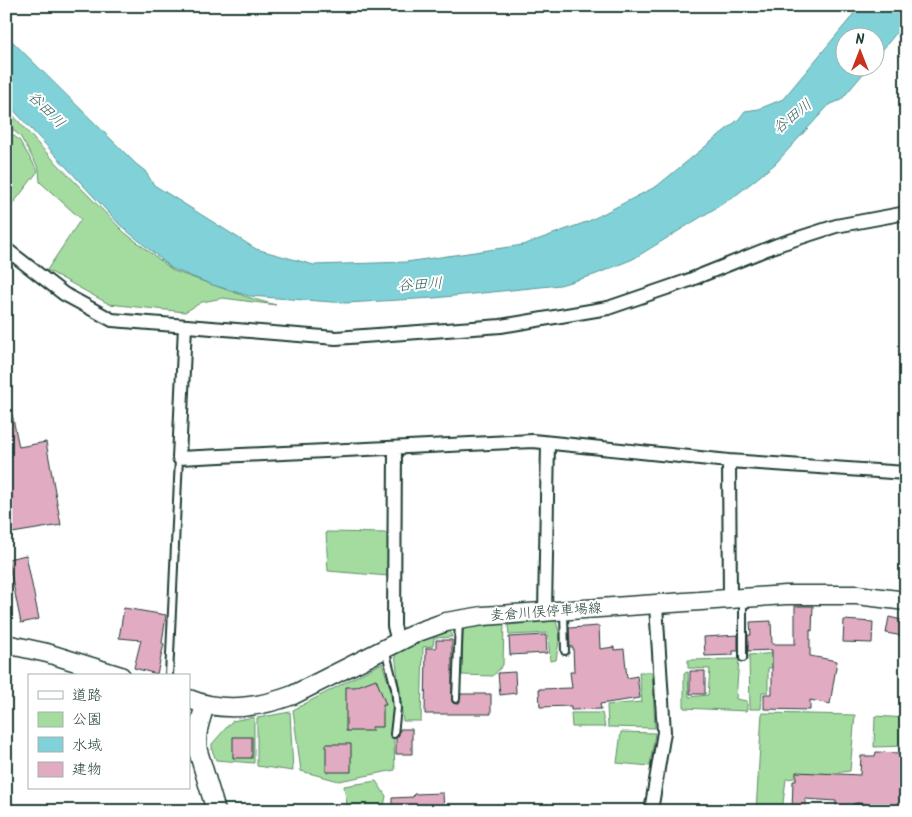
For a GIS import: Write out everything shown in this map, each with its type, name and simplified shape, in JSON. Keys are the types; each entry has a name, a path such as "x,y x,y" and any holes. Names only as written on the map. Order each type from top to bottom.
{"main road":[{"name":"麦倉川俣停車場線","path":"197,703 227,708 245,708 277,702 418,632 446,622 483,616 786,595 883,597 906,601"},
{"path":"6,644 47,653 115,674"},
{"path":"197,703 196,741 216,811"}],"street":[{"path":"6,249 64,294 112,320 336,338 511,324 608,308 687,281 776,244 836,226 906,213"},
{"path":"185,326 179,458 533,441 729,461 906,473"},
{"path":"545,612 548,443"},
{"path":"392,645 394,626 395,448"},
{"path":"729,461 736,599"},
{"path":"651,811 664,732 656,605"},
{"path":"857,811 862,811"}],"lane":[{"path":"168,674 179,458"},
{"path":"736,599 743,658"},
{"path":"564,611 565,652"},
{"path":"456,699 459,620"},
{"path":"392,645 397,708 394,734"}],"green space":[{"path":"6,107 39,145 124,232 174,271 250,298 276,305 223,298 202,302 185,312 109,304 47,270 81,219 40,182 39,169 20,136 6,124"},
{"path":"6,129 19,140 38,171 6,213"},
{"path":"326,532 388,533 388,576 328,571"},
{"path":"556,621 560,635 556,660 550,661 548,633 509,635 508,625"},
{"path":"504,624 503,665 493,676 462,675 463,628"},
{"path":"450,631 452,637 434,638 433,646 423,647 421,721 403,721 395,653 422,640"},
{"path":"781,653 781,667 768,668 768,692 762,692 761,709 750,709 749,655"},
{"path":"739,659 736,699 747,701 747,711 684,708 684,673 688,672 689,697 708,695 710,669 688,668 688,660"},
{"path":"382,663 392,694 395,770 339,781 301,771 293,710"},
{"path":"639,672 652,672 655,728 608,727 607,705 642,702"},
{"path":"290,712 293,771 257,766 257,718"},
{"path":"571,713 602,713 605,727 572,727"},
{"path":"762,713 855,715 850,771 786,779 782,811 756,811"},
{"path":"875,716 906,718 906,746 874,747"},
{"path":"254,717 254,763 216,760 212,744 232,721"},
{"path":"621,732 655,733 650,766 617,763"},
{"path":"376,781 386,796 383,811 348,811 344,786"}],"water":[{"path":"859,6 906,6 906,21 884,48 884,28 842,28"},
{"name":"谷田川","path":"6,35 145,171 154,185 256,249 314,265 406,262 523,245 589,221 657,186 739,119 745,111 759,109 783,99 834,38 834,78 860,78 841,100 829,105 775,164 735,196 633,259 594,275 560,285 434,298 346,303 249,296 213,285 173,269 120,225 6,102"}],"building":[{"path":"12,414 19,447 46,442 61,525 6,534 6,415"},
{"path":"26,555 39,619 21,623 8,559"},
{"path":"795,606 813,606 812,631 810,630 810,656 837,661 830,704 810,700 810,710 764,709 764,694 772,694 772,650 748,651 748,635 751,635 750,622 771,621 772,644 795,644"},
{"path":"124,608 166,615 162,643 164,644 157,674 134,668 141,640 119,638"},
{"path":"889,617 906,621 903,636 886,633"},
{"path":"844,620 873,622 872,643 843,642"},
{"path":"599,626 600,649 614,647 614,650 624,649 627,678 637,676 640,698 600,704 601,709 571,710 571,706 540,707 539,689 572,688 570,672 574,672 573,647 570,647 569,628"},
{"path":"546,635 547,653 510,655 509,637"},
{"path":"738,635 738,651 733,651 733,655 705,656 704,637"},
{"path":"436,640 452,640 452,702 455,704 459,703 461,694 491,694 491,714 425,714 426,648 436,648"},
{"path":"690,671 705,671 705,694 690,694"},
{"path":"515,672 516,693 500,695 498,673"},
{"path":"376,679 386,705 383,705 383,727 372,727 372,731 346,731 346,687 355,687"},
{"path":"400,729 412,729 412,754 396,754 396,738 399,735"},
{"path":"233,737 252,737 252,758 233,758"},
{"path":"326,744 351,744 351,772 326,772"},
{"path":"876,752 906,755 905,778 902,778 901,811 870,809 866,804 857,803 849,808 849,811 836,811 836,801 805,799 806,811 792,811 793,781 796,781 796,772 860,775 861,756 875,756"},
{"path":"443,793 444,811 392,811 392,798 413,797 414,794"}]}
